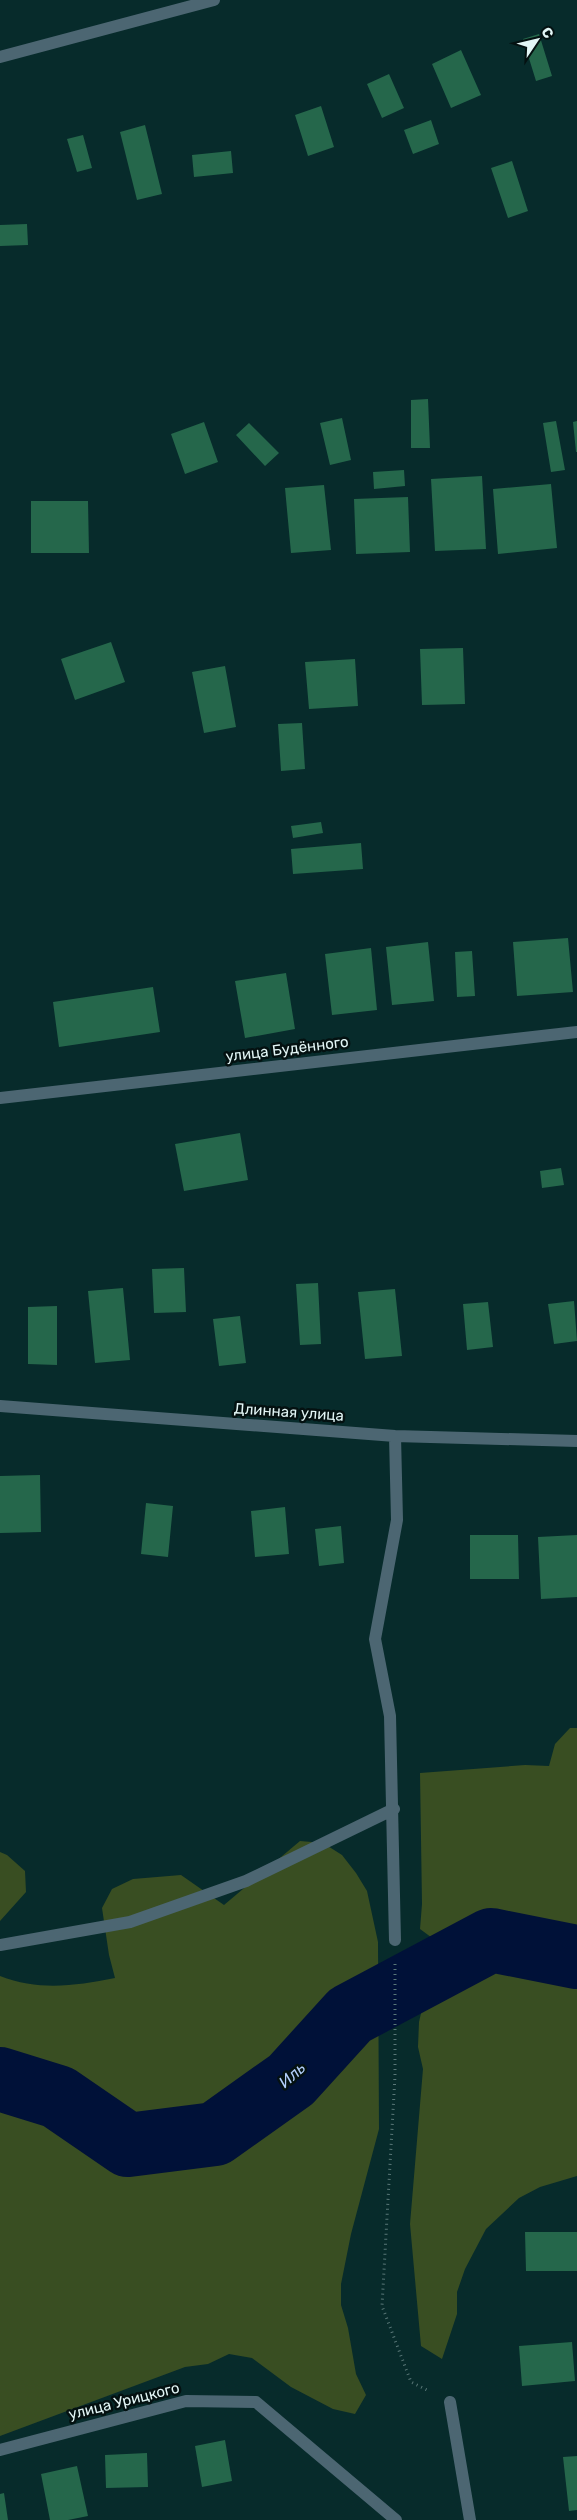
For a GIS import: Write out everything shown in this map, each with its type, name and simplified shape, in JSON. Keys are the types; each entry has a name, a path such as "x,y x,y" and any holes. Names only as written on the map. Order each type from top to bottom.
{"street":[{"path":"0,57 214,0"},
{"name":"улица Будённого","path":"0,1098 577,1032"},
{"name":"Длинная улица","path":"0,1406 394,1436 577,1441"},
{"path":"394,1436 397,1520 376,1639 390,1716 394,1809 395,1940"},
{"path":"0,1945 130,1922 246,1881 394,1809"},
{"name":"улица Урицкого","path":"0,2450 186,2401 256,2402 396,2520"},
{"path":"450,2402 470,2520"}],"path":[{"path":"395,1940 395,2076 382,2306 411,2382 450,2402"}],"green space":[{"path":"570,1728 577,1728 577,2176 540,2187 519,2198 486,2229 465,2269 457,2292 457,2314 442,2359 421,2346 410,2224 423,2069 418,2047 419,2022 424,2000 442,1983 453,1962 439,1943 420,1929 422,1904 420,1773 525,1765 549,1766 555,1744"},
{"path":"300,1841 323,1843 342,1855 356,1873 367,1891 378,1942 379,2129 351,2234 341,2284 341,2305 348,2328 356,2374 366,2395 355,2414 333,2409 291,2387 252,2358 229,2354 208,2364 185,2367 0,2436 0,1976 29,1984 57,1986 115,1978 109,1955 102,1908 112,1889 133,1879 181,1875 224,1905"},
{"path":"0,1852 7,1855 25,1871 26,1892 0,1921"}],"building":[{"path":"539,34 552,76 536,81 523,39"},
{"path":"461,50 481,95 451,108 432,64"},
{"path":"389,74 404,108 382,118 367,84"},
{"path":"321,106 334,147 308,156 295,115"},
{"path":"431,120 439,144 413,154 404,130"},
{"path":"145,125 162,194 137,200 120,132"},
{"path":"83,135 92,168 77,172 67,139"},
{"path":"231,151 233,173 194,177 192,155"},
{"path":"512,161 528,211 508,218 491,168"},
{"path":"27,224 28,245 0,246 0,225"},
{"path":"428,399 430,448 411,448 411,400"},
{"path":"342,418 351,460 330,465 320,423"},
{"path":"556,421 565,470 551,472 543,423"},
{"path":"577,421 577,452 576,452 573,422"},
{"path":"204,422 218,462 185,474 171,434"},
{"path":"249,423 279,453 265,466 236,435"},
{"path":"404,470 405,486 374,489 373,472"},
{"path":"482,476 486,549 435,551 431,479"},
{"path":"551,484 557,548 498,554 493,489"},
{"path":"324,485 331,550 291,553 285,488"},
{"path":"408,497 410,552 356,554 354,499"},
{"path":"31,501 88,501 89,553 31,553"},
{"path":"111,642 125,682 75,700 61,659"},
{"path":"463,648 465,704 422,705 420,649"},
{"path":"355,659 358,706 309,709 305,662"},
{"path":"225,666 236,727 204,733 192,672"},
{"path":"302,723 305,769 281,771 278,724"},
{"path":"321,822 323,833 293,838 291,826"},
{"path":"361,843 363,869 293,874 291,849"},
{"path":"568,938 573,992 517,996 513,942"},
{"path":"428,942 434,1001 392,1005 386,947"},
{"path":"371,948 377,1010 332,1015 325,954"},
{"path":"472,951 475,996 457,997 455,952"},
{"path":"286,973 295,1029 245,1038 235,981"},
{"path":"153,987 160,1032 59,1047 53,1002"},
{"path":"240,1133 248,1180 184,1191 175,1144"},
{"path":"561,1168 564,1185 542,1188 540,1171"},
{"path":"184,1268 186,1312 154,1313 152,1269"},
{"path":"318,1283 321,1344 300,1345 296,1284"},
{"path":"123,1288 130,1360 95,1363 88,1291"},
{"path":"395,1289 402,1356 365,1359 358,1292"},
{"path":"574,1301 577,1341 554,1344 548,1304"},
{"path":"488,1302 493,1347 467,1350 463,1304"},
{"path":"57,1306 57,1365 28,1364 28,1307"},
{"path":"240,1316 246,1363 219,1366 213,1319"},
{"path":"40,1475 41,1532 0,1533 0,1476"},
{"path":"146,1503 173,1506 168,1557 141,1554"},
{"path":"285,1507 289,1554 255,1557 251,1511"},
{"path":"341,1526 344,1563 319,1566 315,1529"},
{"path":"470,1535 518,1535 519,1579 470,1579"},
{"path":"577,1535 577,1597 541,1599 538,1537"},
{"path":"525,2232 577,2232 577,2271 526,2271"},
{"path":"572,2342 575,2381 522,2386 519,2346"},
{"path":"225,2440 232,2481 202,2487 195,2446"},
{"path":"147,2453 148,2487 106,2488 105,2455"},
{"path":"577,2456 577,2510 569,2511 563,2457"},
{"path":"77,2466 88,2516 68,2520 50,2520 41,2474"},
{"path":"4,2493 8,2520 0,2520 0,2494"}],"waterway":[{"name":"Иль","path":"0,2079 58,2097 128,2145 215,2134 291,2080 350,2015 491,1940 577,1957"}]}
